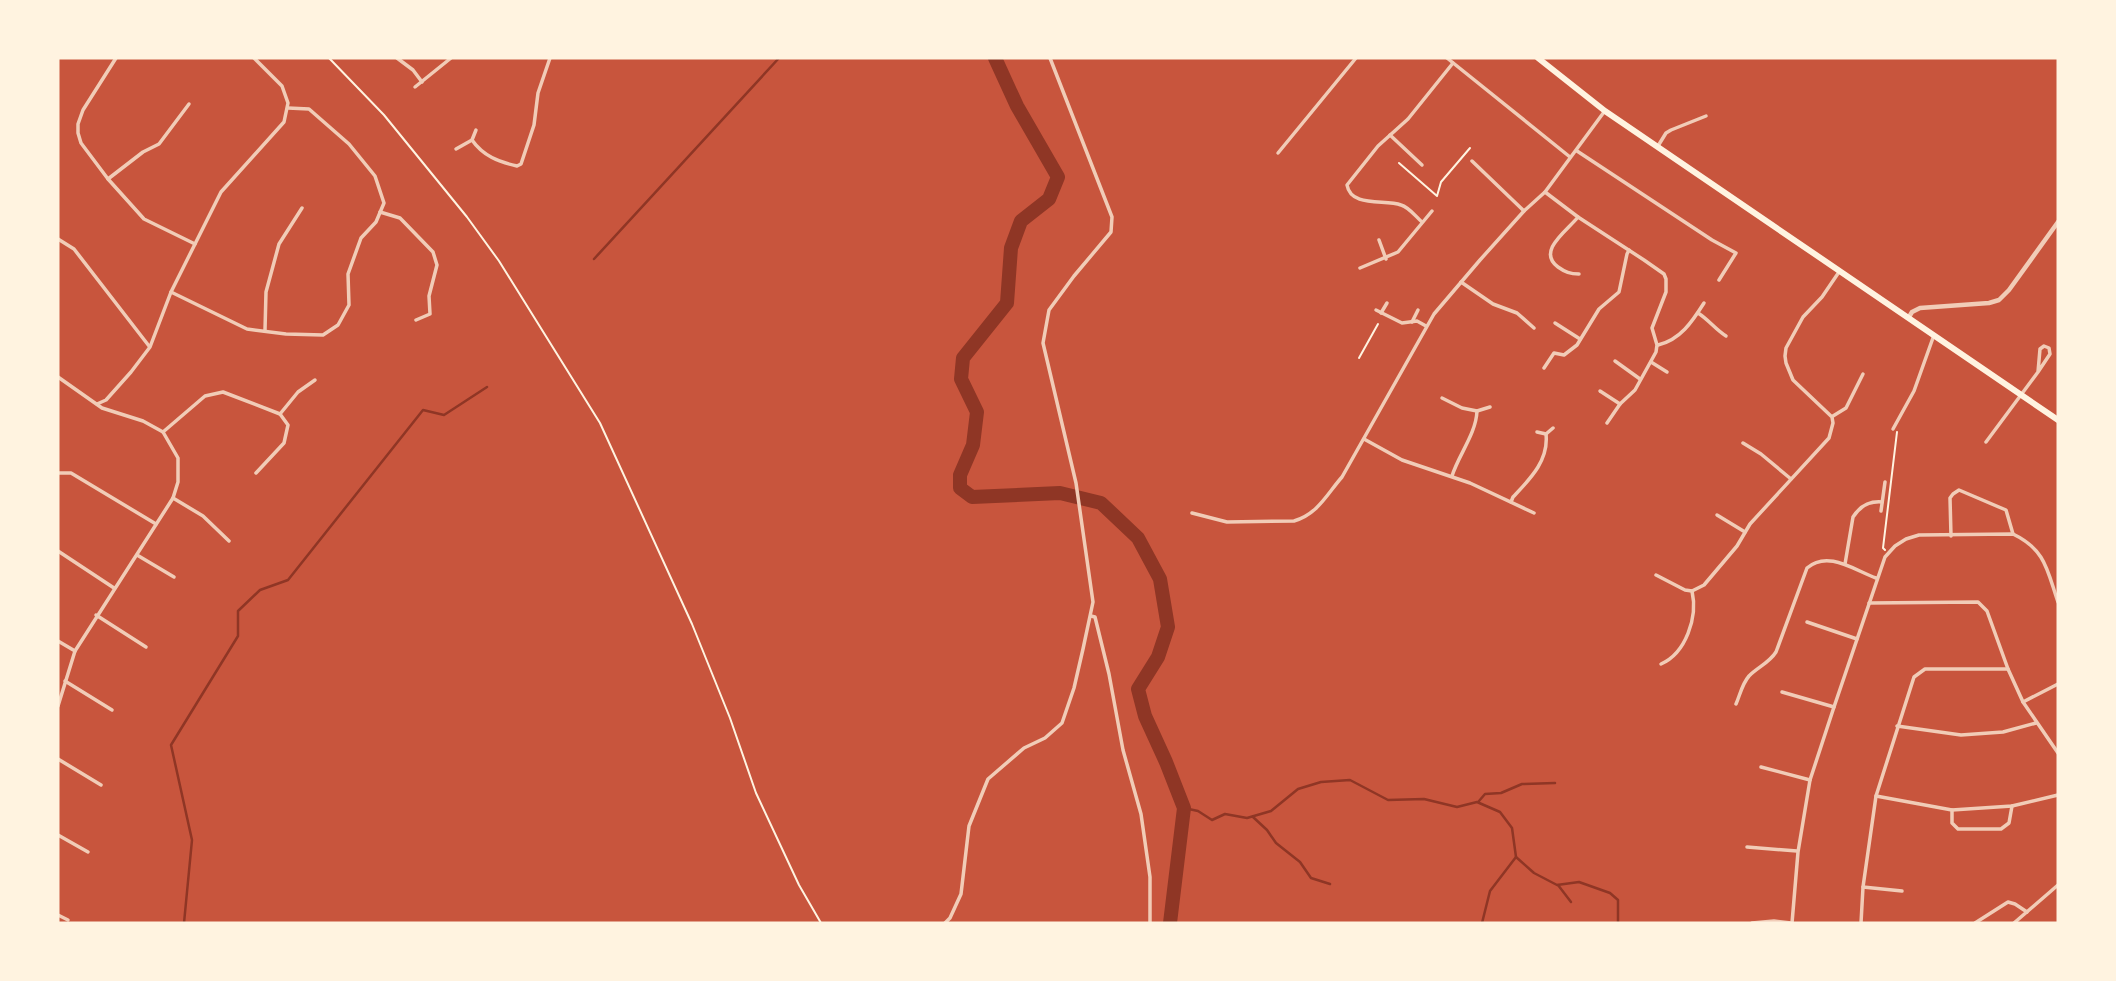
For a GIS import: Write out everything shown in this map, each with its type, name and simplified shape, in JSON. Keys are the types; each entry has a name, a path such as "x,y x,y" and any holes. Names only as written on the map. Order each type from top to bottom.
{"highway":[{"path":"1538,58 1605,111 2058,420"}],"street":[{"path":"116,58 83,110 78,124 81,144 108,179 145,219 195,244"},
{"path":"97,404 106,400 150,346 171,292 221,192 284,121 288,108 282,86 254,58"},
{"path":"397,58 413,70 422,82"},
{"path":"415,87 451,58"},
{"path":"472,140 479,149 497,161 517,166 521,164 534,125 538,93 550,58"},
{"path":"945,923 961,894 969,826 988,779 1024,748 1045,738 1062,723 1074,688 1093,602 1076,483 1043,343 1049,310 1111,232 1112,217 1050,58"},
{"path":"1278,153 1356,58"},
{"path":"1447,58 1571,158"},
{"path":"1423,222 1400,204 1363,200 1352,195 1347,188 1363,163 1408,120 1453,63"},
{"path":"108,179 143,152 159,144 189,104"},
{"path":"171,292 247,329 323,335 338,325 349,305 348,274 361,238 376,222 384,203 374,176 349,144 309,109 288,108"},
{"path":"1192,513 1227,522 1285,521 1304,518 1325,501 1342,477 1426,327 1461,282 1524,211 1545,192 1605,111"},
{"path":"1658,146 1666,133 1706,116"},
{"path":"456,149 472,140 476,130"},
{"path":"1390,135 1422,164"},
{"path":"1577,150 1712,240 1737,253 1719,280"},
{"path":"1472,160 1524,211"},
{"path":"1545,192 1664,274 1666,279 1666,292 1652,328 1657,345 1656,352 1632,394 1620,404 1607,423"},
{"path":"265,331 266,292 279,244 302,208"},
{"path":"1360,268 1398,252 1432,211"},
{"path":"380,212 400,218 433,251 438,265 429,296 429,314 416,320"},
{"path":"1578,217 1555,242 1549,257 1562,270 1579,274"},
{"path":"1909,317 1912,312 1925,307 1990,303 1999,300 2058,222"},
{"path":"58,239 74,249 150,346"},
{"path":"1379,240 1385,259"},
{"path":"1544,368 1554,354 1564,355 1581,340 1599,309 1619,292 1629,250"},
{"path":"1656,575 1680,588 1692,591 1704,585 1737,546 1745,532 1829,438 1832,416 1808,397 1793,380 1785,356 1786,348 1803,317 1822,297 1841,270"},
{"path":"1461,282 1493,304 1517,313 1534,328"},
{"path":"1381,313 1387,303"},
{"path":"1657,345 1677,337 1704,303"},
{"path":"1376,310 1402,323 1417,321 1426,327"},
{"path":"1412,322 1418,310"},
{"path":"1698,313 1726,336"},
{"path":"1555,323 1581,340"},
{"path":"1895,430 1914,391 1930,341 1935,334"},
{"path":"1986,442 2026,389 2038,372 2050,354 2049,348 2045,346 2040,349 2038,372"},
{"path":"1615,361 1640,379"},
{"path":"1651,362 1667,372"},
{"path":"1832,416 1846,408 1864,374"},
{"path":"58,377 102,408 143,421 163,432 178,458 178,482 173,498 75,651 58,706"},
{"path":"280,414 298,392 315,380"},
{"path":"1857,387 1863,390"},
{"path":"1600,391 1620,404"},
{"path":"163,432 205,396 223,392 280,414 288,425 284,443 256,473"},
{"path":"1442,398 1457,406 1477,411 1490,407"},
{"path":"1454,412 1457,406"},
{"path":"1451,476 1472,432 1477,411"},
{"path":"1511,502 1539,465 1546,435 1553,428"},
{"path":"1537,432 1546,435"},
{"path":"1363,439 1401,459 1451,476 1534,513"},
{"path":"1743,443 1792,480"},
{"path":"58,473 71,473 156,524"},
{"path":"1881,511 1885,482"},
{"path":"1951,536 1950,498 1959,490 2006,510 2013,534"},
{"path":"173,498 203,516 229,541"},
{"path":"1845,564 1853,517 1867,504 1882,502"},
{"path":"1717,515 1745,532"},
{"path":"1722,526 1726,521"},
{"path":"1752,923 1792,923 1798,852 1810,780 1877,578 1885,558 1895,546 1919,535 2013,534 2026,540 2039,552 2058,602"},
{"path":"58,551 114,588"},
{"path":"136,554 174,578"},
{"path":"1736,704 1745,681 1772,659 1776,652 1807,568 1822,559 1845,564 1877,578"},
{"path":"1668,582 1672,574"},
{"path":"1661,664 1674,660 1687,639 1694,607 1692,591"},
{"path":"1868,603 1978,603 1987,611 2023,702 2058,753"},
{"path":"96,615 146,647"},
{"path":"1091,615 1095,617 1123,750 1141,814 1150,877 1150,923"},
{"path":"1807,622 1857,639"},
{"path":"58,640 75,651"},
{"path":"1861,923 1863,887 1876,796 1914,677 1926,669 2008,669"},
{"path":"65,681 112,710"},
{"path":"2023,702 2058,684"},
{"path":"1782,692 1833,707"},
{"path":"1897,726 1961,735 2003,732 2036,723"},
{"path":"58,759 101,785"},
{"path":"1761,767 1810,780"},
{"path":"1876,796 1952,810 2012,806 2058,794"},
{"path":"1952,810 1952,823 1958,829 2001,829 2009,823 2012,806"},
{"path":"58,835 88,852"},
{"path":"1747,847 1798,852"},
{"path":"2014,923 2058,885"},
{"path":"1863,887 1902,891"},
{"path":"1975,923 2008,902 2027,912"},
{"path":"58,915 68,920"}],"path":[{"path":"329,58 384,115 467,217 496,257 600,422 692,624 730,718 756,793 799,885 821,923"},
{"path":"1399,163 1437,195 1441,183 1470,148"},
{"path":"1359,358 1378,324"},
{"path":"1889,553 1883,548 1895,430"}],"waterway":[{"path":"594,259 779,58"},
{"path":"995,58 1017,106 1058,177 1049,199 1021,221 1011,248 1007,303 963,358 961,379 977,412 973,445 960,475 960,488 972,497 1060,493 1101,503 1138,538 1160,579 1168,627 1158,657 1138,689 1145,716 1184,808 1170,923"},
{"path":"184,923 192,840 171,745 238,636 238,611 260,590 288,580 423,410 444,415 487,387"},
{"path":"1184,808 1198,811 1212,820 1225,814 1247,818 1271,811 1298,789 1321,782 1350,780 1388,800 1424,799 1457,807 1477,802 1500,812 1512,828 1516,857 1534,873 1557,885 1579,882 1610,893 1618,900 1618,923"},
{"path":"1479,801 1485,794 1501,793 1522,784 1555,783"},
{"path":"1253,817 1276,843 1300,862 1311,878 1330,884"},
{"path":"1482,923 1490,891 1516,857"},
{"path":"1558,885 1571,902"}]}
